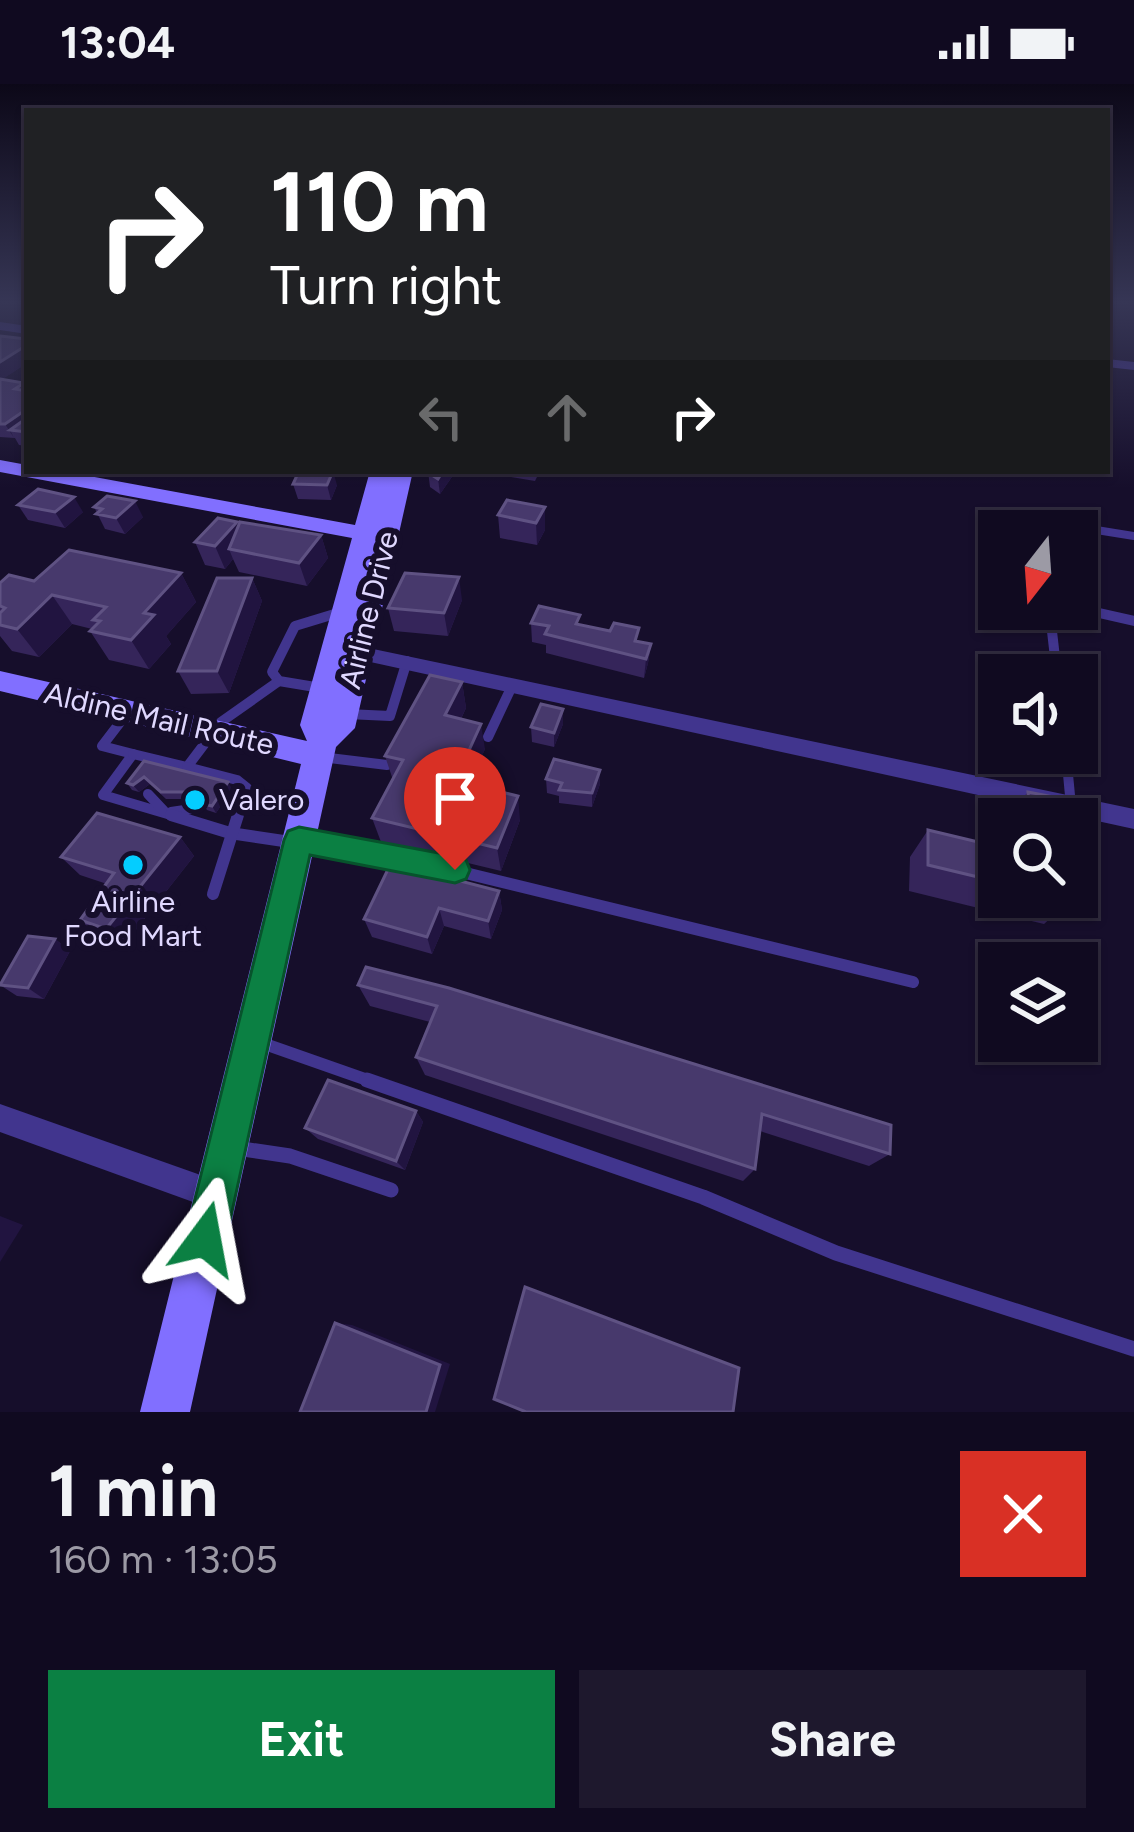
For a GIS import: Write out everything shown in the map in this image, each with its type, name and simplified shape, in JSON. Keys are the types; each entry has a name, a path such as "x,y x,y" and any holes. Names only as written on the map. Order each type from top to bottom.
{"main road":[{"path":"42,474 376,536"},
{"name":"Airline Drive","path":"165,1412 320,749 315,725 345,612 401,474"},
{"path":"307,524 359,507 379,478"},
{"name":"Airline Drive","path":"320,749 340,728 359,653 376,536 379,478"},
{"name":"Aldine Mail Route","path":"0,681 212,731 320,749"}],"street":[{"path":"359,653 1017,798"},
{"path":"1098,814 1134,819"},
{"path":"0,1118 215,1196"}],"lane":[{"path":"1098,530 1134,536"},
{"path":"326,689 279,681 272,672 274,661 295,626 345,612"},
{"path":"1098,613 1134,621"},
{"path":"344,714 390,716 407,661"},
{"path":"192,772 212,731 279,681"},
{"path":"488,737 513,684"},
{"path":"128,712 102,746 237,780 247,788 213,894"},
{"path":"320,749 387,765"},
{"path":"133,754 103,795 198,808"},
{"path":"166,771 192,772 215,783"},
{"path":"148,794 230,832 299,840 540,889 913,982"},
{"path":"110,819 124,801"},
{"path":"253,1040 703,1197 836,1253 1134,1348"},
{"path":"227,1147 290,1156 392,1190"}],"building":[{"path":"0,379 24,383 15,389 24,390 24,411 0,424"},
{"path":"298,474 332,474 327,485 293,484"},
{"path":"38,489 74,497 55,512 18,505"},
{"path":"107,496 135,501 116,518 96,514 102,509 94,507"},
{"path":"507,500 545,507 536,523 498,515"},
{"path":"218,518 237,522 215,546 195,542"},
{"path":"240,522 321,535 299,563 229,549"},
{"path":"69,550 181,573 144,613 154,615 131,640 90,631 100,621 93,620 106,607 52,595 17,629 0,625 5,608 0,606 0,583 9,575 34,581"},
{"path":"405,573 459,577 444,613 388,608"},
{"path":"217,578 252,578 217,671 178,671"},
{"path":"539,606 580,615 576,624 610,631 614,623 639,628 635,641 651,644 646,659 545,634 549,626 531,623"},
{"path":"430,675 462,682 445,715 481,724 455,781 518,796 497,848 372,818 403,760 385,756"},
{"path":"541,704 563,709 554,733 531,727"},
{"path":"554,759 600,770 592,793 559,790 562,783 546,779"},
{"path":"144,761 228,782 212,806 203,804 196,792 161,792 144,777 133,785 127,783"},
{"path":"1028,792 1059,798 1028,798"},
{"path":"97,813 180,837 106,929 80,920 114,873 61,857"},
{"path":"928,830 978,842 978,877 928,865"},
{"path":"391,863 499,891 488,921 439,908 427,937 364,919"},
{"path":"28,936 55,939 28,988 0,985"},
{"path":"366,967 449,988 891,1125 890,1154 762,1114 755,1169 416,1057 437,1006 358,985"},
{"path":"328,1080 416,1111 396,1161 305,1128"},
{"path":"525,1287 739,1368 733,1412 526,1412 494,1399"},
{"path":"335,1323 440,1365 426,1412 300,1412"}],"place":[{"name":"Valero","path":"195,800"},
{"name":"Airline Food Mart","path":"133,865"}],"route":[{"path":"205,1239 299,840 455,870"}]}
